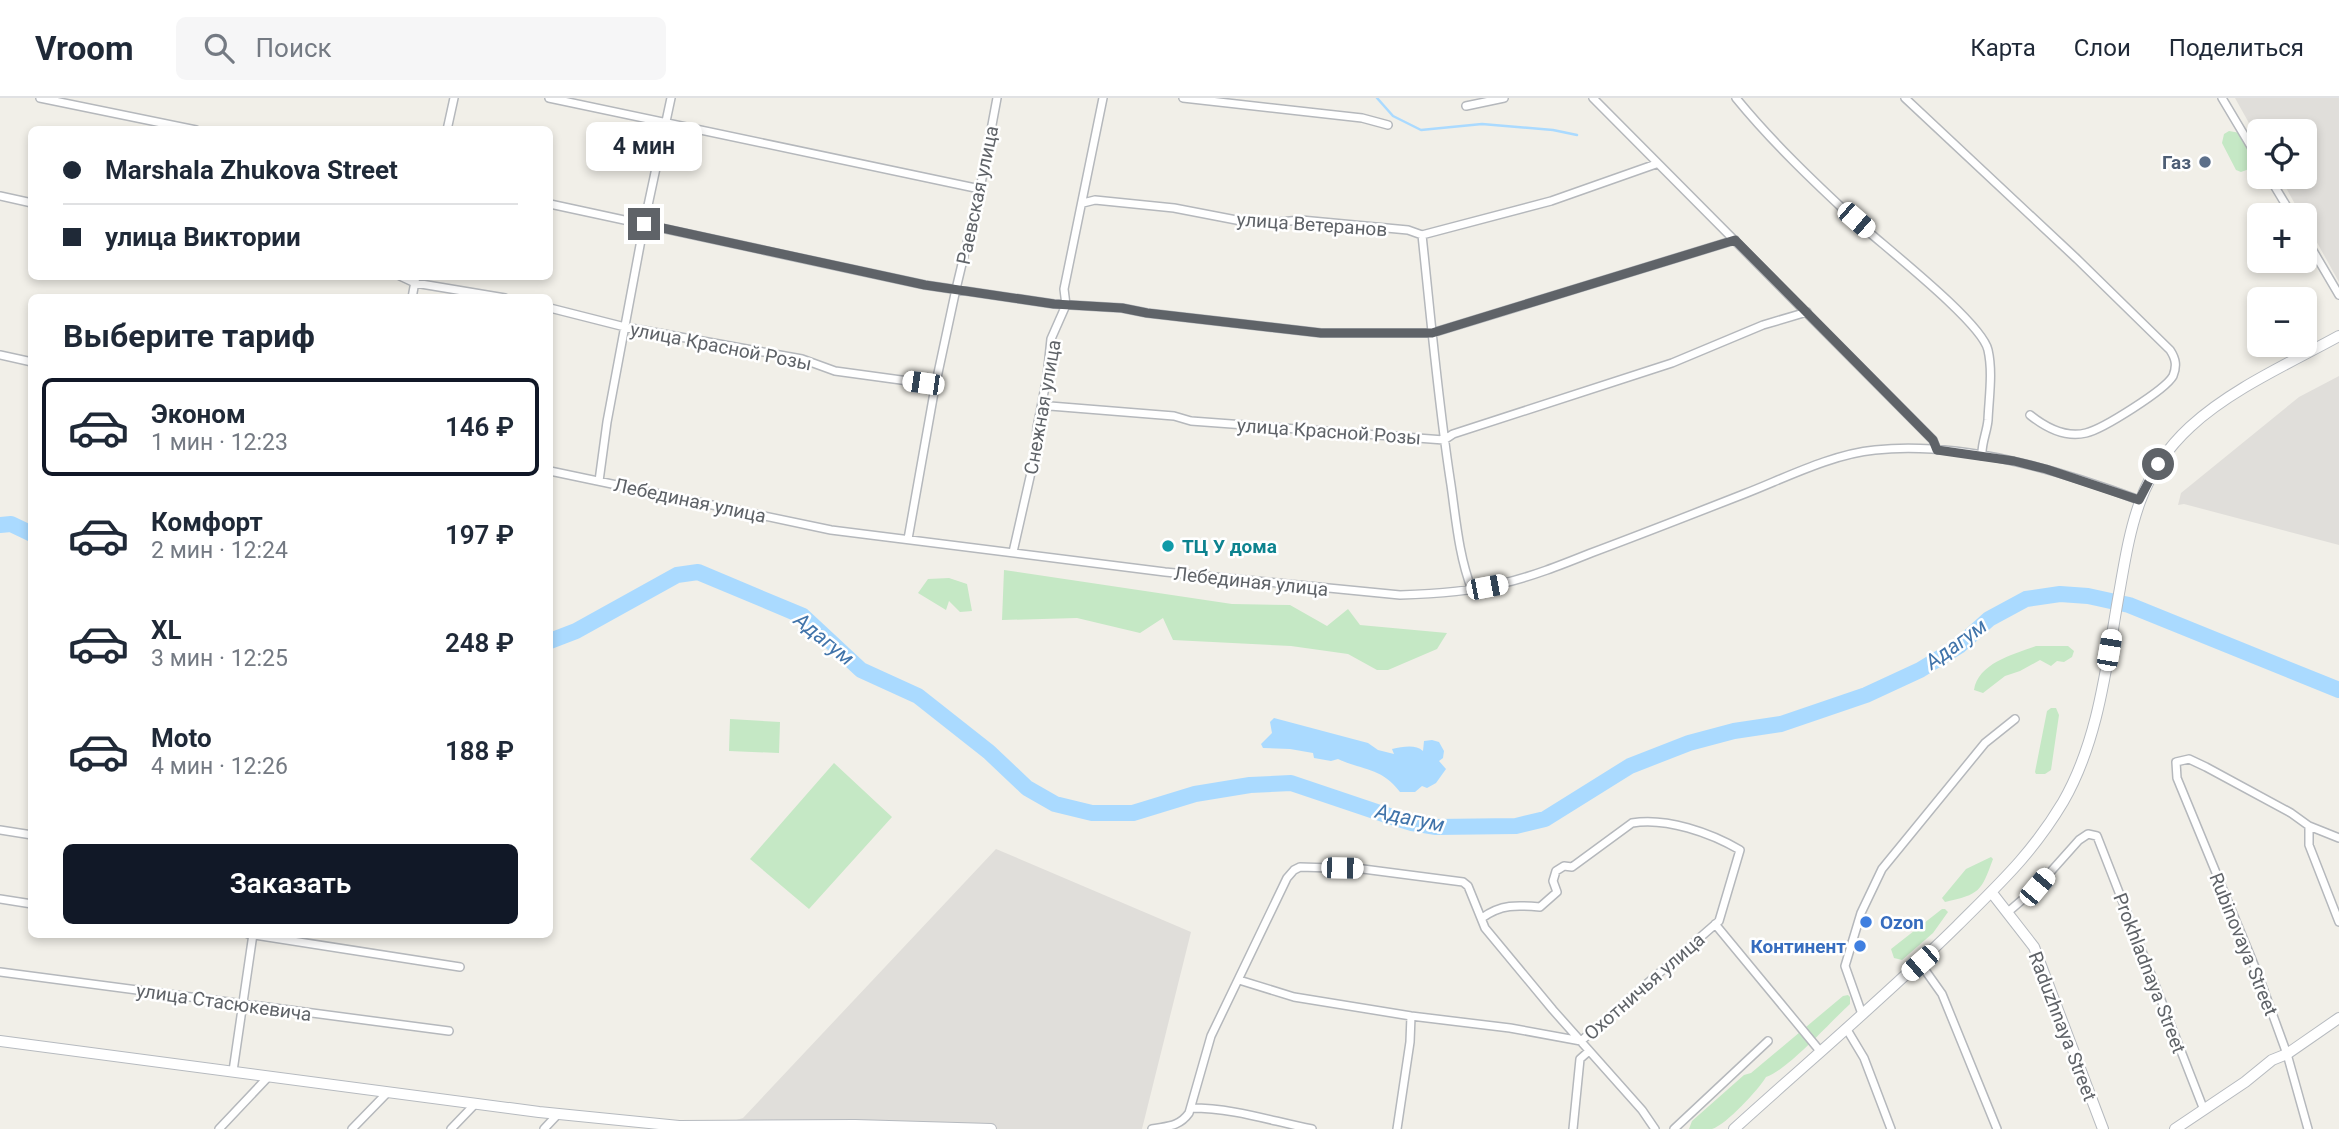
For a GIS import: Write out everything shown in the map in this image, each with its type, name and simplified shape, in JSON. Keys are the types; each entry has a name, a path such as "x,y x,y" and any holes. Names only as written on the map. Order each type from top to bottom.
{"main road":[{"path":"1734,1129 1920,963 2025,858 2065,798 2090,738 2130,528 2139,500 2158,464 2191,426 2244,389 2339,336"},
{"name":"Raduzhnaya Street","path":"1992,893 2034,947 2103,1129"},
{"path":"2175,1129 2272,1060 2287,1054 2339,1018"},
{"path":"0,1041 558,1114 679,1126 855,1125 991,1129"}],"street":[{"path":"40,98 176,126"},
{"path":"448,126 454,98"},
{"path":"549,98 980,189"},
{"path":"600,481 607,422 671,98"},
{"name":"Раевская улица","path":"908,538 935,387 980,189 997,98"},
{"name":"Снежная улица","path":"1013,552 1035,455 1051,339 1066,305 1064,289 1103,98"},
{"path":"1183,98 1362,118 1388,125"},
{"path":"1466,106 1504,98"},
{"path":"1593,98 1933,440 1937,450"},
{"path":"1736,98 1817,183 1983,337 1988,350 1990,380 1988,420 1982,456"},
{"path":"1905,98 2077,259 2174,357 2176,367 2172,378 2161,389 2118,417 2086,433 2063,433 2030,415"},
{"path":"2222,98 2247,140"},
{"name":"улица Ветеранов","path":"1083,203 1096,200 1174,208 1257,223 1301,220 1408,230 1422,235 1551,201 1656,164"},
{"path":"0,196 28,202"},
{"path":"553,205 907,282 1066,305 1122,308 1321,333 1432,333 1735,240"},
{"path":"1422,235 1444,440 1460,545 1472,590"},
{"path":"2317,257 2339,295"},
{"path":"416,280 485,294"},
{"name":"улица Красной Розы","path":"553,309 625,327 802,359 835,371 935,387"},
{"name":"улица Красной Розы","path":"1041,408 1064,407 1174,416 1204,422 1444,440 1453,434 1672,363 1763,325 1807,312"},
{"path":"0,355 28,361"},
{"name":"Лебединая улица","path":"553,472 831,530 1178,573 1368,593 1439,594 1472,590 1534,575 1849,454 1876,450 1937,450 2014,461 2056,471 2139,500"},
{"path":"1862,1014 1845,966 1861,914 1882,869 1985,743 2015,719"},
{"name":"Rubinovaya Street","path":"2308,1129 2287,1054 2259,977 2177,778 2176,762 2189,760 2206,767 2291,813 2309,826"},
{"name":"Охотничья улица","path":"1239,980 1294,996 1581,1041 1720,921 1740,850 1695,829 1643,821 1632,823 1572,867 1564,866 1556,871 1553,881 1557,892 1540,906 1511,905 1492,910 1482,918"},
{"path":"2339,838 2309,826 2309,845 2339,922"},
{"path":"0,830 28,834"},
{"name":"Prokhladnaya Street","path":"2008,912 2037,887 2079,840 2088,834 2097,836 2204,1110"},
{"path":"1152,1129 1175,1125 1184,1120 1192,1108 1200,1069 1211,1036 1287,878 1300,867 1363,869 1463,882 1472,894 1485,928 1514,965 1642,1110 1655,1129"},
{"path":"0,899 28,903"},
{"path":"1715,924 1820,1051"},
{"path":"233,1071 251,938"},
{"path":"271,938 460,967"},
{"path":"1920,963 1942,994 1997,1129"},
{"name":"улица Стасюкевича","path":"0,972 449,1031"},
{"path":"1397,1129 1410,1042 1411,1016"},
{"path":"1846,1028 1864,1058 1891,1129"},
{"path":"1674,1129 1768,1041"},
{"path":"1573,1129 1580,1059 1589,1051"},
{"path":"219,1129 269,1076"},
{"path":"352,1129 388,1092"},
{"path":"451,1129 476,1103"},
{"path":"1192,1108 1243,1112 1312,1129"},
{"path":"544,1129 558,1114"}],"shaded area":[{"path":"2235,98 2339,98 2339,282 2317,243 2317,203 2294,203 2287,189 2317,189 2317,119 2247,120"},
{"path":"2339,376 2339,545 2184,504 2178,505 2181,493 2299,397"},
{"path":"996,849 1191,932 1142,1129 706,1129 743,1118"}],"green space":[{"path":"2229,131 2240,133 2247,147 2247,170 2236,170 2222,143 2224,134"},
{"path":"1004,570 1232,604 1290,605 1327,626 1348,609 1360,625 1447,633 1437,649 1388,670 1377,670 1348,654 1291,646 1173,640 1163,618 1140,633 1077,618 1002,620"},
{"path":"949,578 967,584 972,611 960,612 949,601 946,610 918,593 928,579"},
{"path":"2036,646 2068,646 2074,651 2072,657 2064,662 2057,661 2051,666 2040,660 2005,676 1983,693 1974,690 1982,673 1990,666"},
{"path":"2056,708 2059,715 2051,770 2045,774 2036,774 2047,711"},
{"path":"730,719 780,722 779,753 729,751"},
{"path":"834,763 892,817 809,909 750,859"},
{"path":"1991,857 1993,859 1989,870 1978,890 1966,897 1945,902 1942,898 1966,869"},
{"path":"1942,909 1948,912 1933,933 1902,960 1894,958 1891,949"},
{"path":"1848,995 1850,1004 1786,1065 1766,1077 1750,1098 1725,1121 1712,1129 1689,1129 1692,1121 1744,1075 1751,1073 1843,996"}],"water":[{"path":"1274,718 1368,743 1378,750 1394,754 1392,749 1413,747 1423,751 1424,741 1439,742 1444,751 1443,758 1439,761 1446,769 1436,783 1427,788 1422,786 1415,792 1400,792 1379,774 1338,759 1331,761 1314,758 1313,753 1263,748 1261,744 1272,733 1270,722"}],"waterway":[{"path":"1377,98 1393,116 1421,130 1482,124 1553,130 1577,135"},
{"name":"Адагум","path":"0,525 11,524 28,532"},
{"name":"Адагум","path":"553,640 576,631 677,575 698,572 803,616 861,670 918,696 989,752 1027,788 1055,804 1092,813 1133,813 1195,794 1250,785 1291,783 1412,823 1436,827 1516,826 1545,819 1630,766 1689,743 1734,731 1781,724 1866,695 1920,670 1959,646 1989,619 2026,599 2060,594 2088,596 2129,605 2339,690"}],"place":[{"name":"Газ","path":"2205,162"},
{"name":"ТЦ У дома","path":"1168,546"},
{"name":"Ozon","path":"1866,922"},
{"name":"Континент","path":"1860,946"}],"route":[{"path":"644,224 925,285 1054,304 1122,308 1321,333 1432,333 1735,240 1933,440 1937,450 2014,461 2066,474 2139,500 2158,464"}]}
